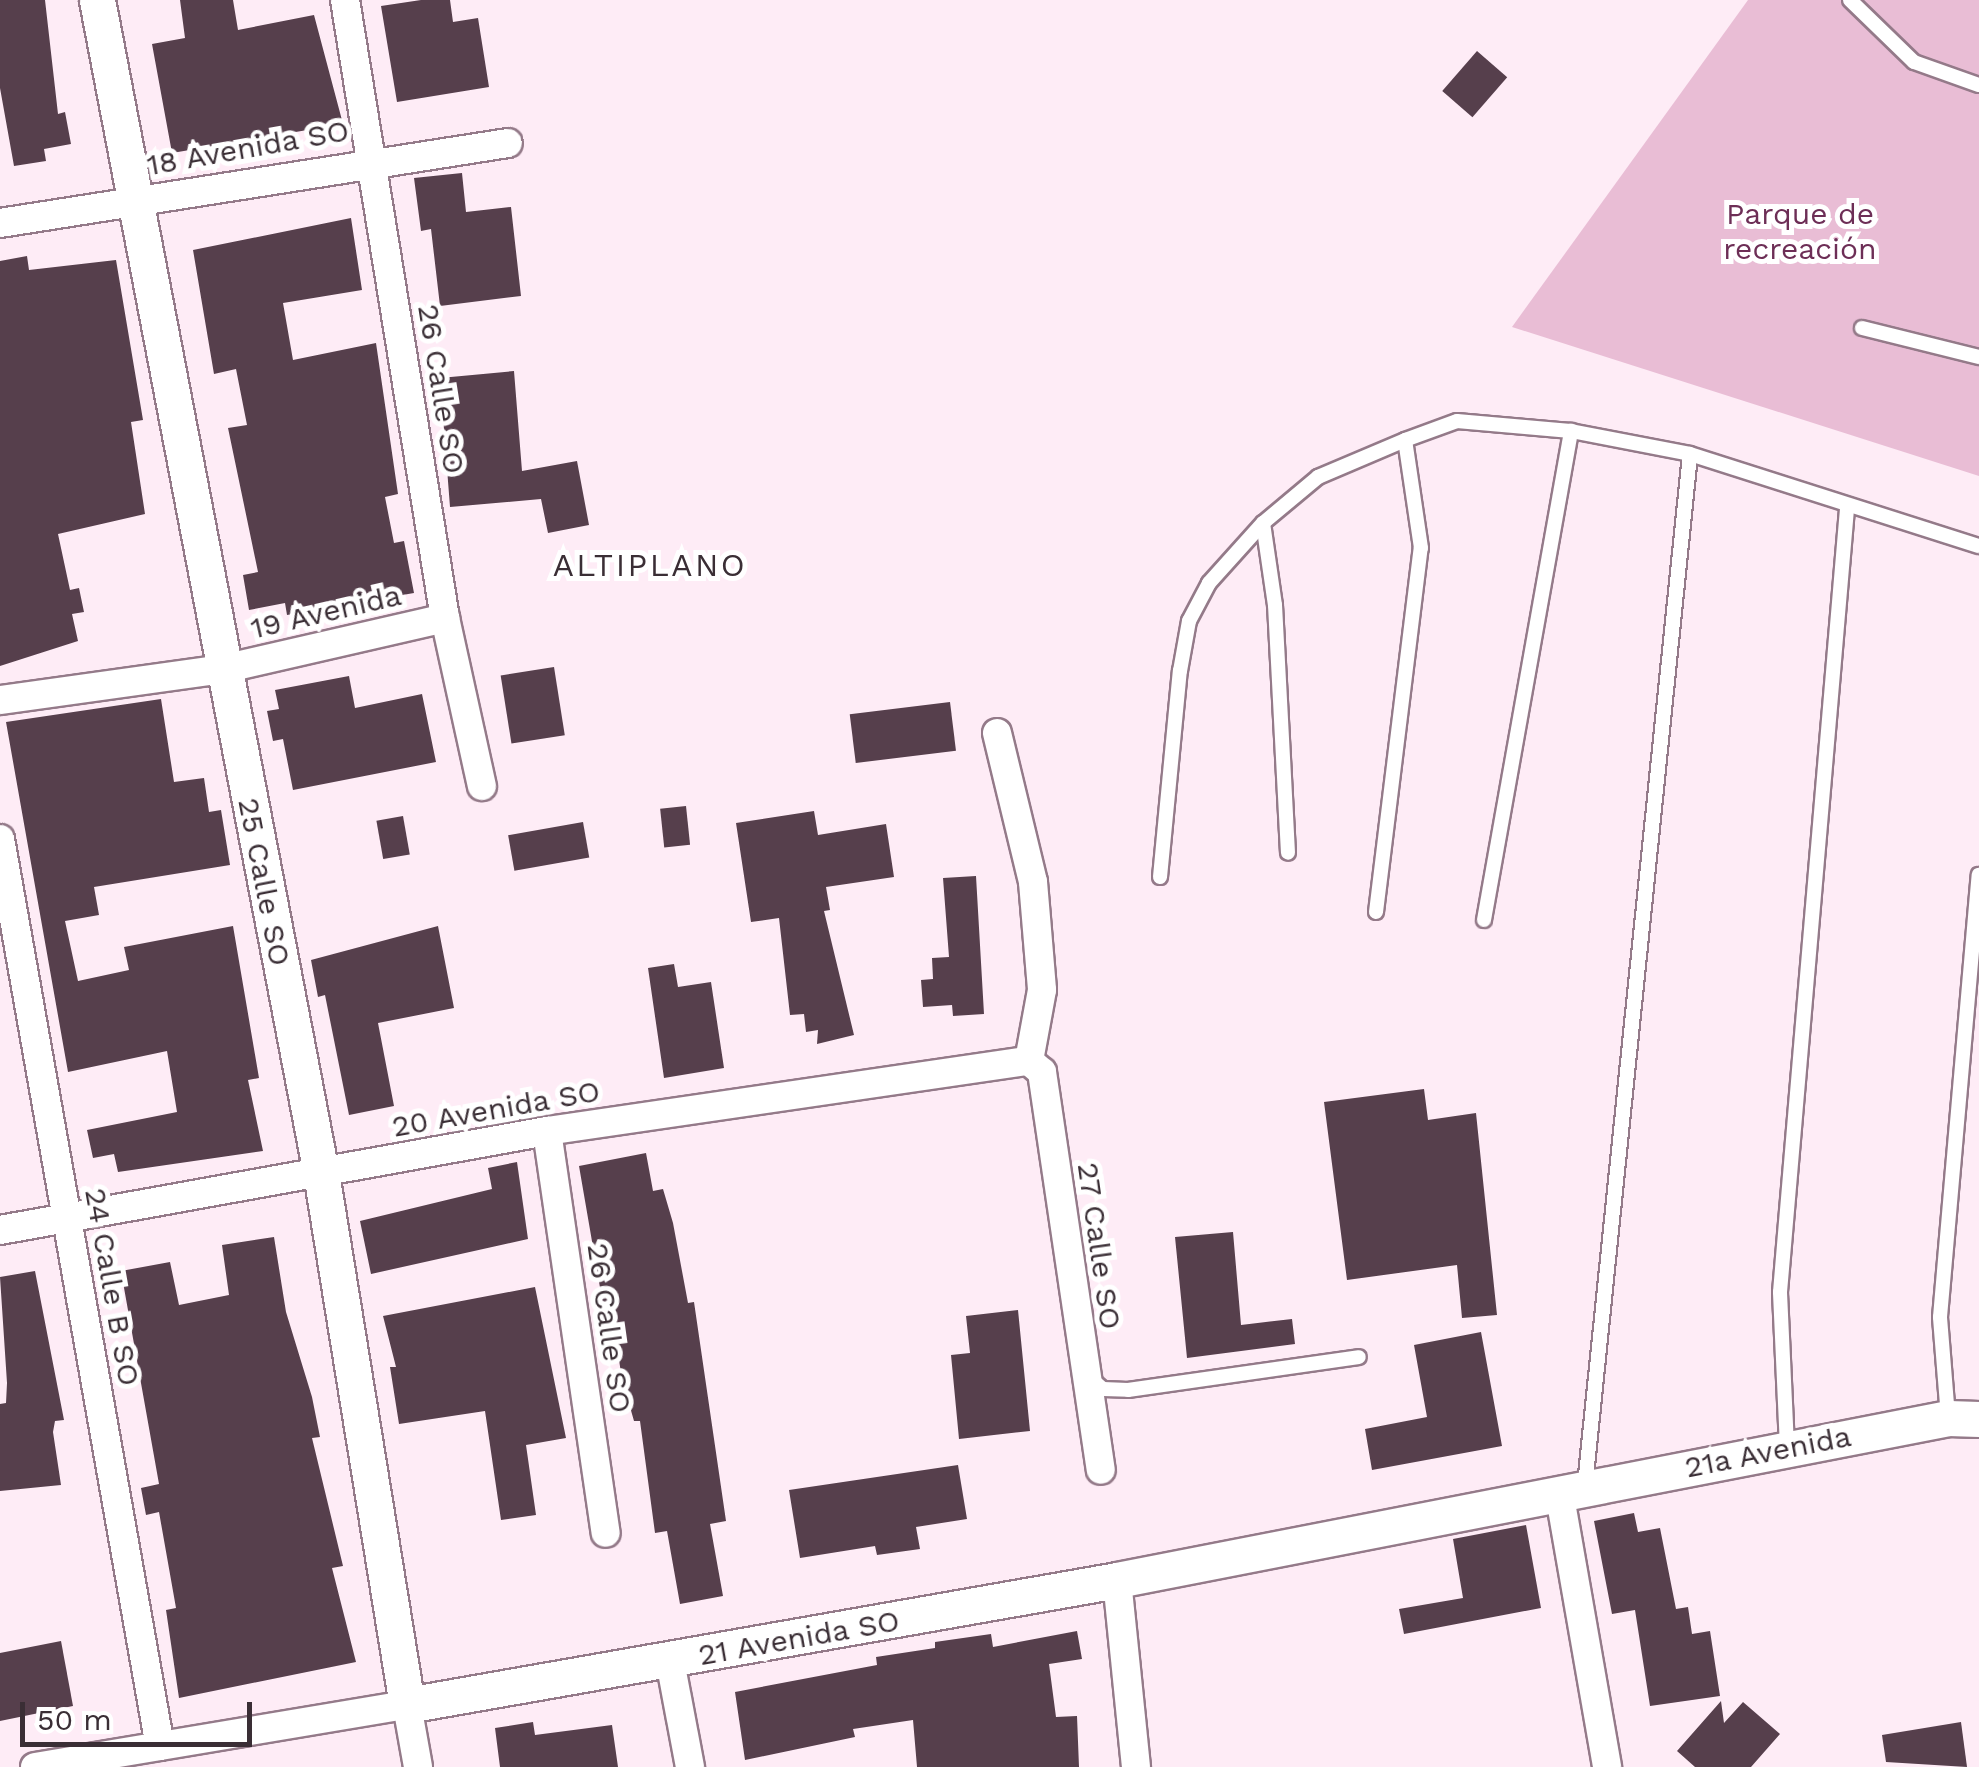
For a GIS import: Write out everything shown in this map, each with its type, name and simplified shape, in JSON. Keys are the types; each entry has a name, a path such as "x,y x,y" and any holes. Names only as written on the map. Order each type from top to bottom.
{"street":[{"name":"25 Calle SO","path":"97,0 131,201 320,1173 418,1767"},
{"name":"26 Calle SO","path":"345,0 444,618 482,786"},
{"name":"18 Avenida SO","path":"0,224 372,160 508,143"},
{"name":"19 Avenida","path":"0,700 223,669 444,618"},
{"path":"997,732 1033,882 1042,990 1017,1062"},
{"name":"24 Calle B SO","path":"0,838 160,1746"},
{"name":"20 Avenida SO","path":"0,1230 547,1131 1017,1062"},
{"name":"27 Calle SO","path":"1017,1062 1042,1072 1084,1373 1102,1470"},
{"name":"26 Calle SO","path":"547,1131 606,1534"},
{"name":"21a Avenida","path":"1572,1492 1786,1448 1964,1418"},
{"name":"21 Avenida SO","path":"35,1767 670,1661 1572,1492"},
{"path":"1572,1492 1607,1767"},
{"path":"1117,1580 1136,1767"},
{"path":"670,1661 690,1767"}],"lane":[{"path":"1850,0 1914,62 1979,85"},
{"path":"1862,328 1979,357"},
{"path":"1160,878 1189,621 1209,584 1263,523 1318,477 1406,440 1457,421 1571,431 1690,454 1847,508 1979,546"},
{"path":"1484,920 1571,431"},
{"path":"1376,912 1420,548 1406,440"},
{"path":"1572,1492 1690,454"},
{"path":"1786,1448 1780,1292 1847,508"},
{"path":"1263,523 1275,605 1288,853"},
{"path":"1964,1418 1940,1317 1979,875"},
{"path":"1084,1373 1104,1389 1128,1390 1358,1357"}],"green space":[{"name":"Parque de recreación","path":"1748,0 1979,0 1979,476 1512,327"}],"building":[{"path":"0,0 45,0 58,114 65,112 71,144 44,149 46,161 14,166 0,88"},
{"path":"180,0 233,0 238,30 314,15 343,124 172,153 152,44 185,38"},
{"path":"450,0 453,22 478,18 489,87 397,102 381,6"},
{"path":"1477,51 1507,77 1472,117 1442,91"},
{"path":"462,173 466,212 511,207 521,296 440,306 431,229 421,231 414,178"},
{"path":"351,218 362,290 283,303 293,360 376,343 398,494 385,497 394,543 404,541 414,593 287,615 285,603 249,610 243,575 258,572 228,428 247,425 236,369 214,374 193,250"},
{"path":"27,256 29,270 116,260 143,420 131,422 145,514 58,534 70,590 79,588 84,612 72,614 78,641 0,666 0,261"},
{"path":"514,371 522,471 577,461 589,525 548,533 541,499 450,507 440,378"},
{"path":"554,667 565,735 511,744 501,675"},
{"path":"349,676 355,708 422,694 436,762 293,790 283,739 273,741 267,711 279,709 275,690"},
{"path":"161,699 174,782 204,778 209,812 221,810 230,865 94,887 99,915 65,921 78,981 129,970 124,947 233,926 259,1078 248,1080 263,1151 118,1172 114,1154 93,1158 87,1130 177,1112 167,1051 68,1072 6,722"},
{"path":"950,702 956,751 856,763 850,714"},
{"path":"686,806 690,845 664,848 660,809"},
{"path":"814,811 818,835 886,824 894,877 826,887 830,910 824,911 854,1035 817,1044 818,1030 806,1032 804,1014 790,1015 779,918 751,922 736,823"},
{"path":"403,816 410,854 383,859 376,821"},
{"path":"583,822 589,857 514,871 508,835"},
{"path":"976,876 984,1014 953,1016 952,1005 923,1007 921,980 933,979 932,958 949,957 943,878"},
{"path":"438,926 454,1008 378,1023 394,1106 349,1115 325,995 318,997 311,960"},
{"path":"674,964 678,987 711,982 724,1068 664,1078 648,968"},
{"path":"1424,1089 1428,1120 1476,1113 1497,1315 1462,1318 1457,1265 1347,1280 1324,1102"},
{"path":"646,1153 653,1191 663,1189 673,1223 688,1303 694,1302 726,1521 710,1524 723,1596 680,1604 667,1531 655,1533 640,1421 634,1421 622,1379 610,1303 603,1305 579,1166"},
{"path":"517,1162 528,1239 371,1274 360,1221 492,1189 488,1168"},
{"path":"1233,1232 1241,1325 1292,1319 1295,1344 1187,1358 1175,1237"},
{"path":"274,1237 286,1312 320,1437 312,1438 343,1566 332,1568 356,1662 179,1698 166,1610 176,1608 159,1512 146,1515 141,1488 159,1484 121,1271 170,1262 179,1305 229,1295 222,1245"},
{"path":"35,1271 64,1420 55,1421 53,1432 61,1485 0,1491 0,1404 6,1403 7,1383 0,1277"},
{"path":"535,1287 566,1438 526,1445 536,1515 501,1520 485,1411 399,1424 390,1367 396,1367 383,1316"},
{"path":"1018,1310 1030,1431 959,1439 951,1355 970,1353 966,1316"},
{"path":"1481,1332 1502,1446 1372,1470 1365,1429 1427,1417 1414,1345"},
{"path":"958,1465 967,1519 916,1527 920,1549 877,1555 875,1546 800,1558 789,1490"},
{"path":"1634,1513 1638,1532 1660,1528 1676,1609 1688,1607 1692,1634 1710,1631 1720,1696 1650,1706 1635,1610 1612,1614 1594,1521"},
{"path":"1526,1525 1541,1608 1404,1634 1399,1609 1463,1598 1453,1539"},
{"path":"1077,1631 1082,1659 1049,1664 1056,1717 1077,1716 1079,1767 917,1767 913,1720 853,1729 855,1737 745,1760 735,1692 877,1665 876,1657 935,1648 935,1642 991,1634 993,1647"},
{"path":"61,1641 73,1706 0,1721 0,1653"},
{"path":"1721,1701 1724,1723 1743,1702 1780,1734 1751,1767 1695,1767 1677,1751"},
{"path":"533,1722 535,1735 612,1725 618,1767 500,1767 495,1728"},
{"path":"1961,1722 1967,1767 1886,1762 1882,1735"}],"district":[{"name":"ALTIPLANO","path":"650,565"}]}
